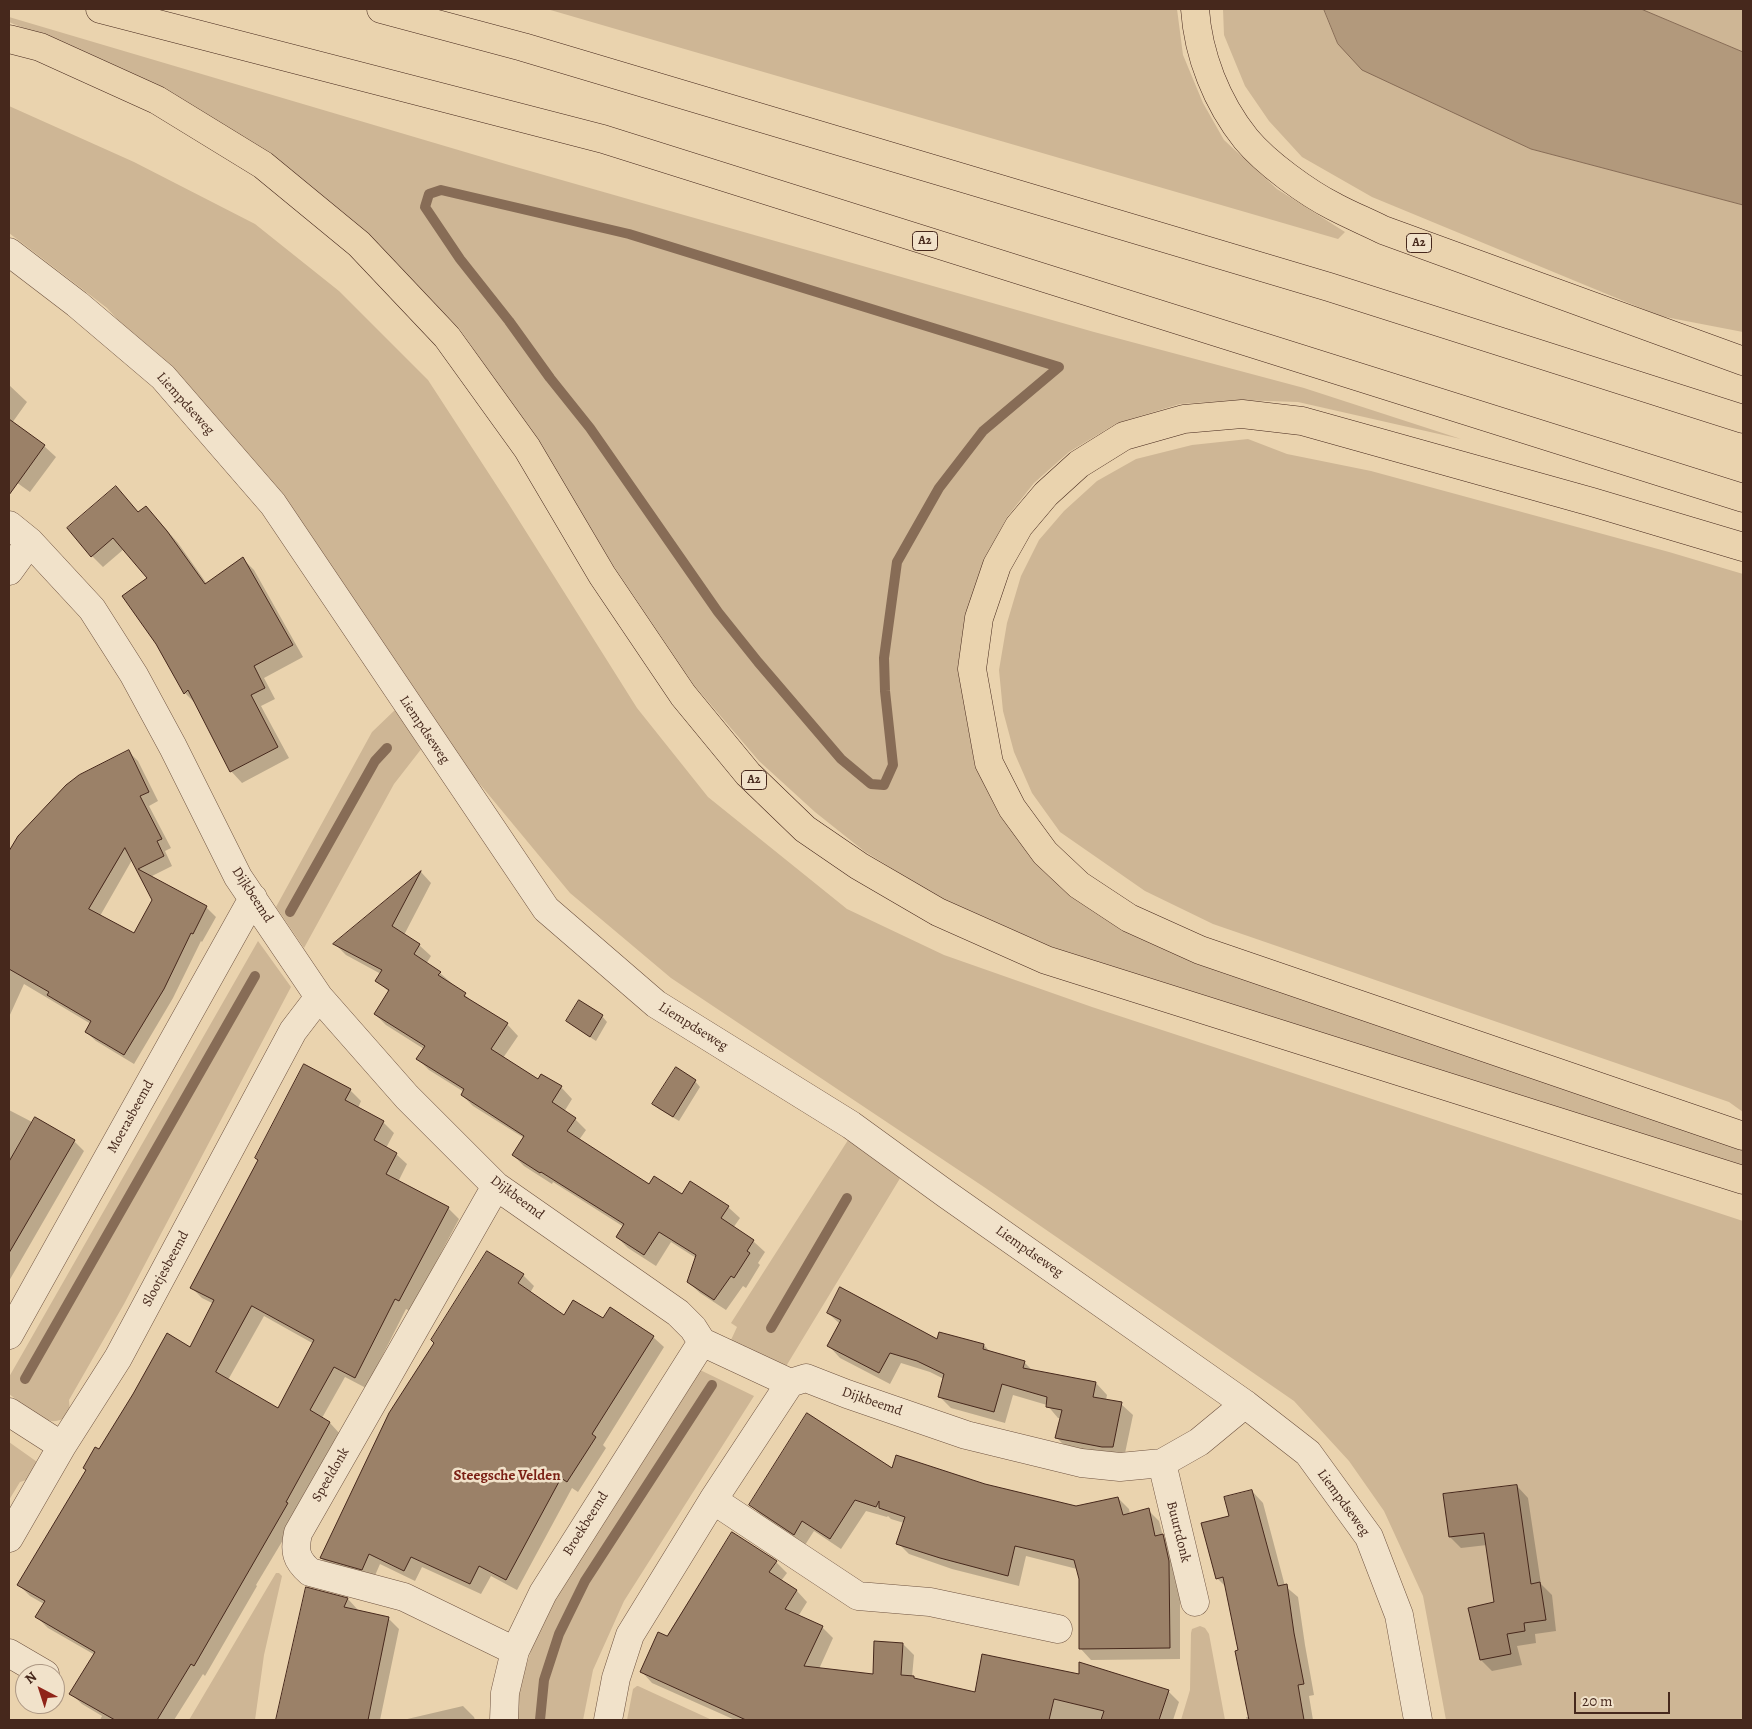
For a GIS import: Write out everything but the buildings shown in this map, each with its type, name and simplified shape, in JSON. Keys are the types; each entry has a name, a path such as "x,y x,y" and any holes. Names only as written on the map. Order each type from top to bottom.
{"highway":[{"name":"A2","path":"100,9 603,139 1743,498"},
{"path":"380,9 523,47 1329,287 1743,419"},
{"name":"A2","path":"1195,9 1196,28 1215,88 1247,139 1275,166 1333,206 1383,230 1743,361"},
{"name":"A2","path":"9,38 40,47 157,100 263,164 359,244 447,337 527,448 602,574 683,695 748,774 805,829 859,866 938,912 1046,960 1743,1180"},
{"path":"1743,547 1592,502 1302,421 1242,414 1184,419 1124,436 1086,459 1046,494 1024,519 997,565 980,618 972,669 989,763 1012,808 1045,853 1079,885 1129,918 1200,950 1743,1136"}],"street":[{"name":"Liempdseweg","path":"9,252 77,304 163,378 273,504 546,909 656,1004 851,1125 1245,1404 1308,1454 1369,1537 1399,1615 1418,1720"},
{"name":"Dijkbeemd","path":"19,533 92,609 134,675 173,747 238,877 320,997 407,1097 496,1186 678,1313 693,1328 702,1342 790,1383 806,1378 966,1435 1081,1463 1120,1467 1162,1463 1199,1442 1245,1404"},
{"path":"9,571 19,533"},
{"name":"Moerasbeemd","path":"9,1335 253,898"},
{"name":"Slootjesbeemd","path":"9,1538 62,1446 118,1358 292,1031 320,997"},
{"name":"Speeldonk","path":"496,1186 298,1533 295,1554 301,1564 310,1572 404,1597 515,1651"},
{"name":"Broekbeemd","path":"504,1720 505,1693 515,1651 543,1593 702,1342"},
{"path":"608,1720 616,1678 630,1635 713,1500 790,1383"},
{"path":"9,1412 62,1446"},
{"name":"Buurtdonk","path":"1162,1463 1195,1602"},
{"path":"713,1500 858,1596 930,1602 1058,1629"},
{"path":"9,1652 29,1664"}],"shaded area":[{"path":"547,9 1177,9 1183,55 1203,103 1224,140 1277,189 1345,232 1338,239"},
{"path":"1223,9 1324,9 1338,44 1531,149 1743,205 1743,332 1660,316 1372,197 1302,157 1269,121 1245,86 1224,35"},
{"path":"1324,9 1641,9 1743,52 1743,205 1531,149 1362,70 1338,44"},
{"path":"1641,9 1743,9 1743,52"},
{"path":"9,17 509,165 1094,332 1304,388 1461,439 1298,402 1236,400 1180,404 1117,423 1069,452 1034,483 1007,517 984,561 967,613 959,673 975,766 999,815 1035,860 1073,894 1743,1148 1743,1168 1051,951 943,900 864,851 815,812 759,761 694,685 613,565 539,443 459,328 368,235 163,88 9,22"},
{"path":"9,106 134,162 255,224 339,291 428,380 637,708 708,797 847,909 944,955 1092,1007 1743,1221 1743,1720 1446,1720 1423,1596 1384,1511 1349,1461 1294,1401 984,1187 671,978 570,893 445,742 161,367 107,308 9,233"},
{"path":"1248,439 1287,454 1371,471 1743,574 1743,1112 1729,1102 1213,924 1145,891 1060,832 1032,793 1014,752 1003,711 999,670 1007,623 1021,576 1039,540 1064,511 1097,481 1136,459 1192,445"},
{"path":"397,708 422,748 394,784 304,948 276,907 372,732"},
{"path":"258,941 291,987 124,1304 69,1400 70,1414 56,1421 44,1419 9,1394 9,1377"},
{"path":"850,1137 902,1175 785,1368 731,1340 737,1327 731,1323"},
{"path":"698,1369 754,1396 624,1601 593,1670 583,1720 514,1720 526,1668 543,1618"},
{"path":"9,1442 40,1464 36,1477 20,1482 9,1500"},
{"path":"276,1573 282,1576 264,1655 255,1720 189,1720"},
{"path":"1200,1626 1205,1628 1209,1634 1225,1720 1181,1720 1190,1690 1191,1633 1192,1629"},
{"path":"637,1686 712,1720 627,1720 633,1689"}],"waterway":[{"path":"441,190 629,234 1059,367 983,431 939,488 897,562 884,658 885,691 893,765 884,785 871,784 841,759 718,612 590,428 460,259 425,207 429,194 441,190"},
{"path":"290,912 375,761 387,748"},
{"path":"25,1379 255,976"},
{"path":"771,1328 847,1198"},
{"path":"540,1720 544,1680 559,1634 585,1581 712,1385"}],"district":[{"name":"Steegsche Velden","path":"507,1476"}]}
